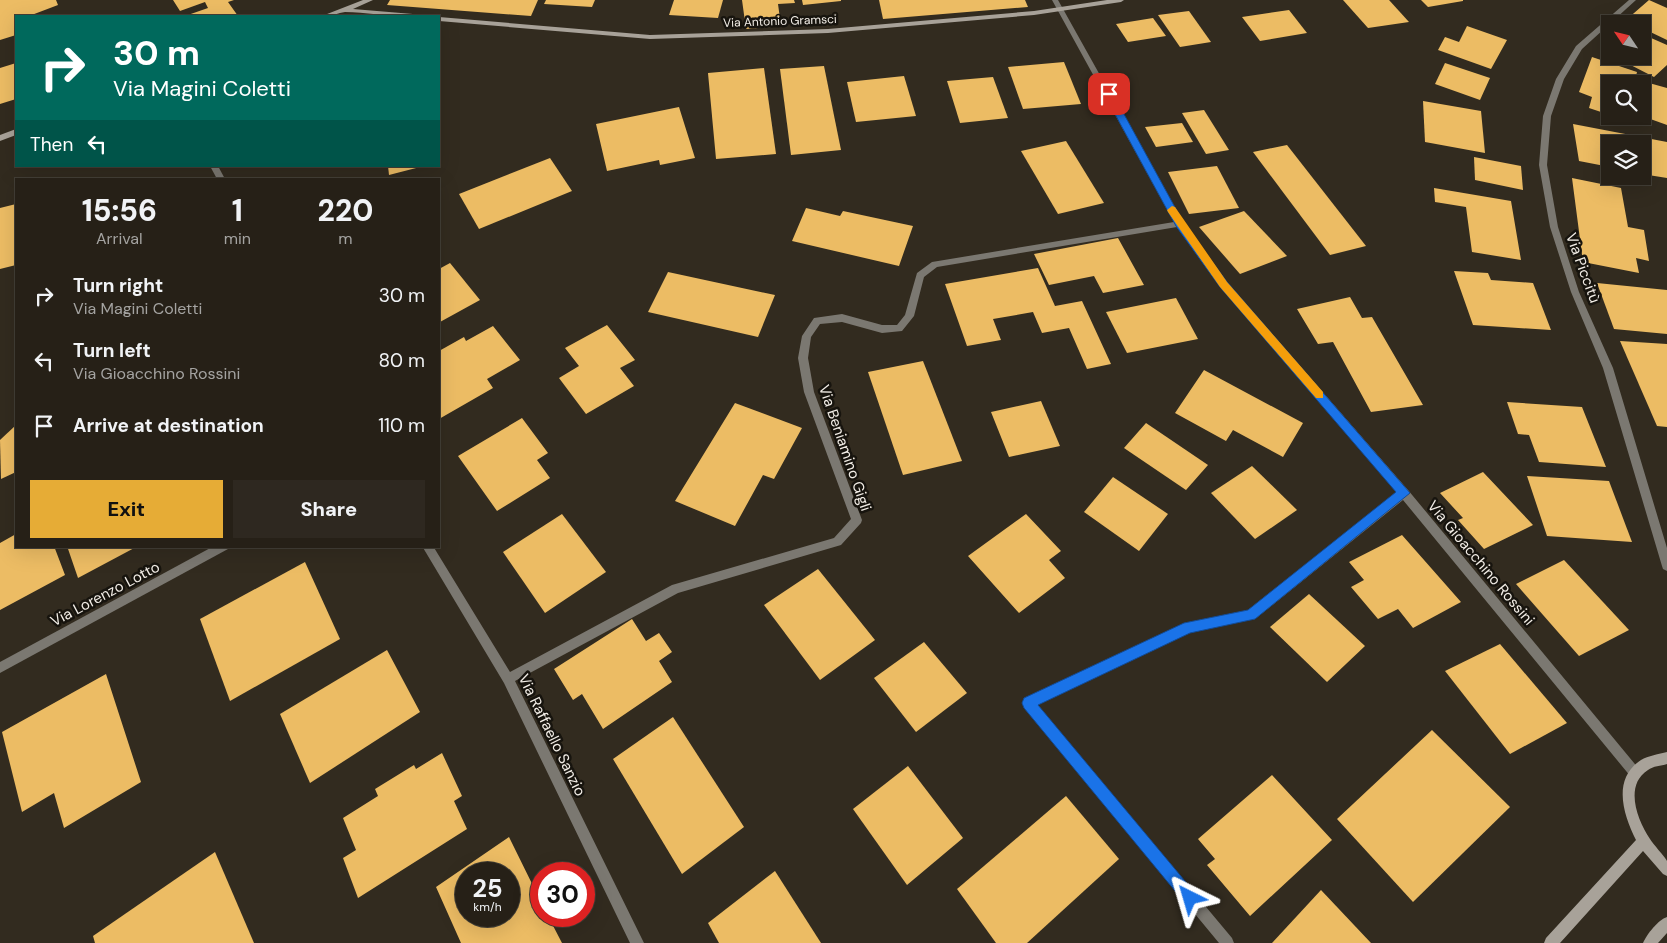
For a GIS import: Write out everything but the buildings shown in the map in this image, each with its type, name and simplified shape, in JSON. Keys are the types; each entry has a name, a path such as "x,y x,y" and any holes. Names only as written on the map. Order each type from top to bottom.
{"street":[{"path":"329,15 370,0"},
{"name":"Via Gioacchino Rossini","path":"1055,0 1180,224 1224,284 1404,493 1635,773"},
{"name":"Via Antonio Gramsci","path":"440,18 650,37 828,31 1061,9 1121,0"},
{"name":"Via Piccitù","path":"1634,0 1579,48 1560,79 1547,116 1543,165 1554,227 1575,292 1608,368 1667,566"},
{"path":"343,10 401,15"},
{"path":"0,138 15,132"},
{"name":"Via Beniamino Gigli","path":"508,679 676,590 837,542 857,520 808,392 803,358 807,336 817,321 842,318 882,329 899,328 909,316 920,275 935,264 1180,224"},
{"path":"1227,943 1028,703 1189,627 1251,615 1404,493"},
{"name":"Via Lorenzo Lotto","path":"0,668 220,548"},
{"name":"Via Raffaello Sanzio","path":"429,548 508,679 637,943"},
{"path":"1667,758 1648,762 1635,773 1628,786 1628,804 1632,823 1642,843 1667,870"},
{"path":"1551,943 1642,843"},
{"path":"1650,943 1667,923"}],"slow traffic":[{"path":"1172,210 1180,224 1224,284 1319,395"}],"route":[{"path":"1109,94 1180,224 1224,284 1404,493 1251,615 1189,627 1028,703 1190,898"}]}
